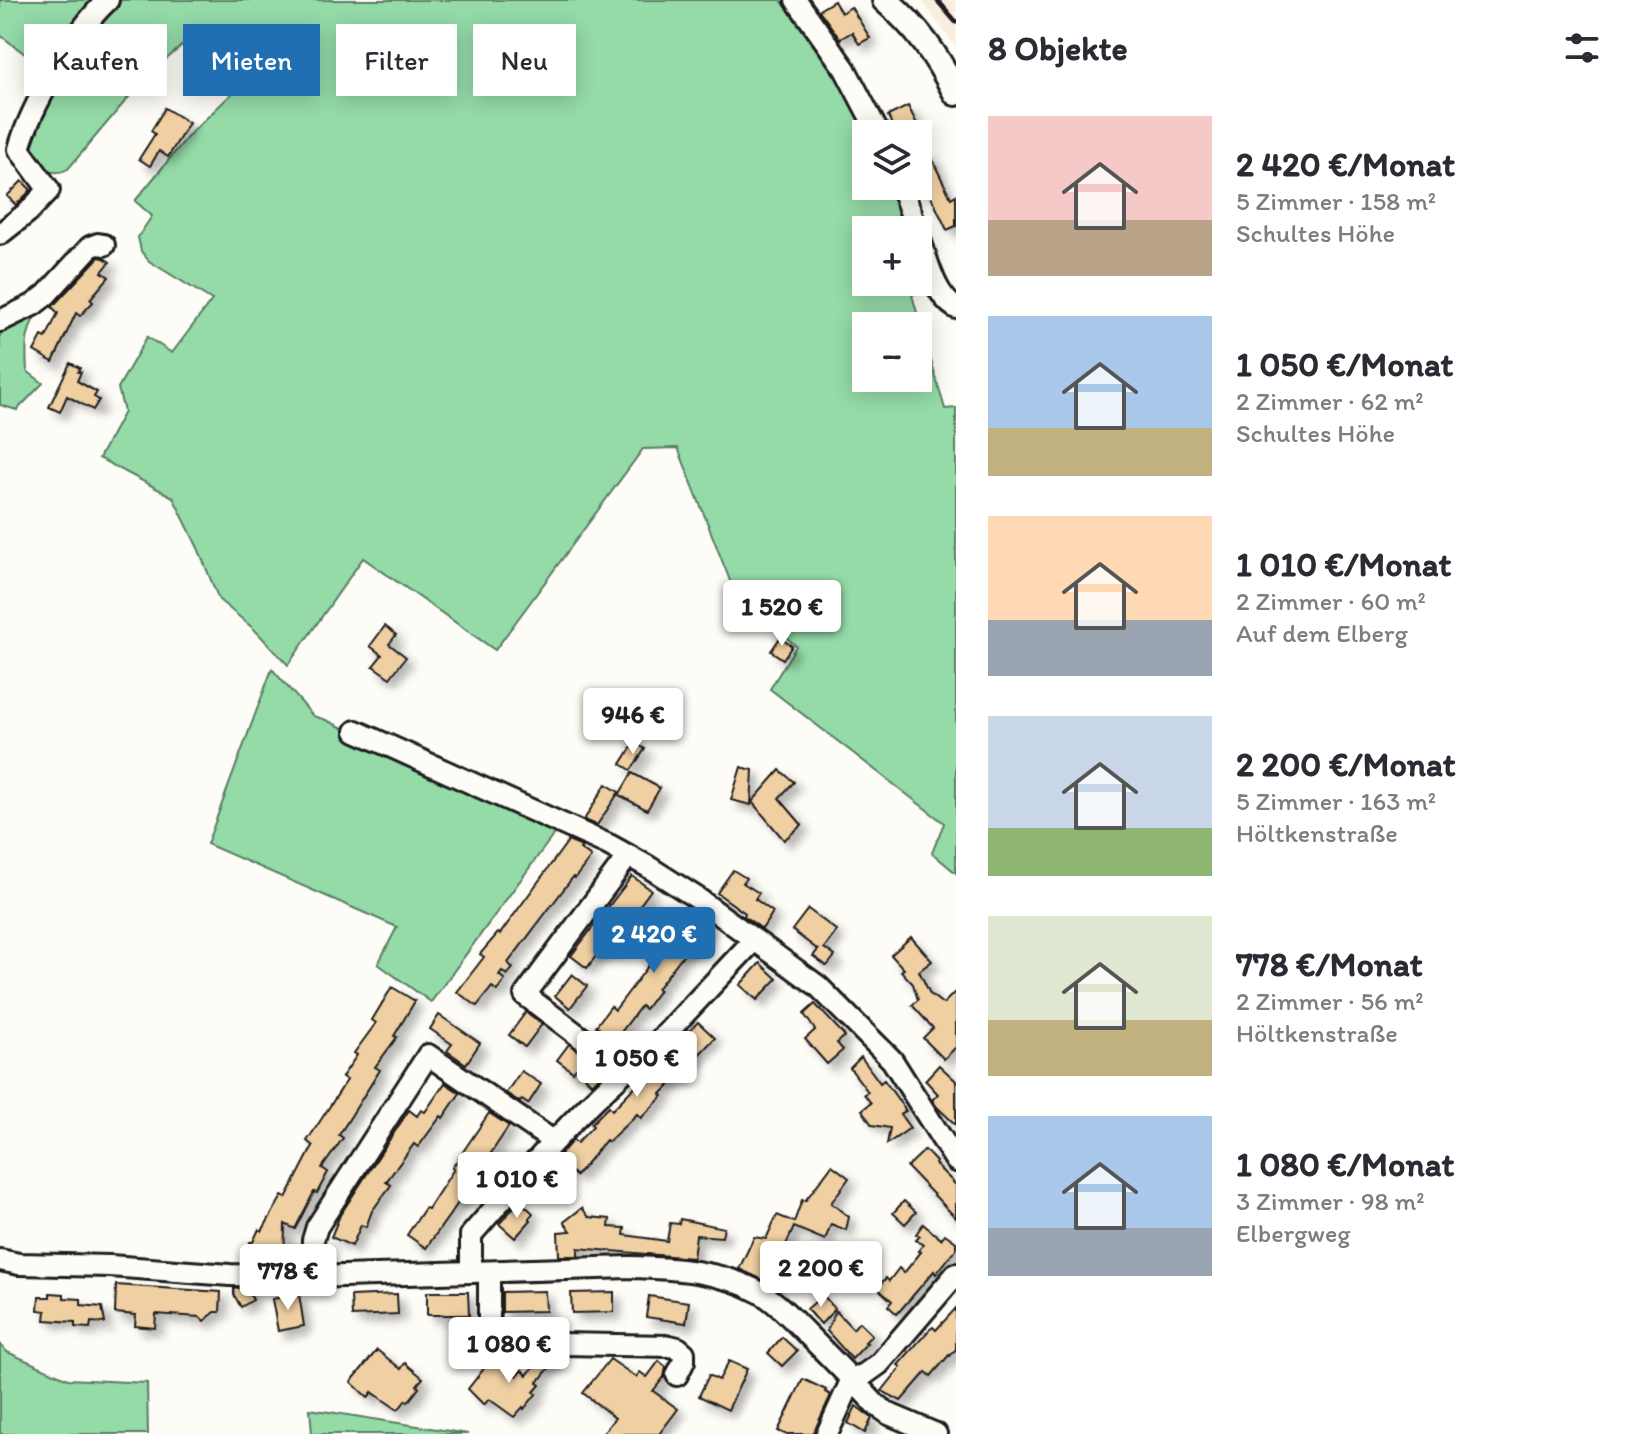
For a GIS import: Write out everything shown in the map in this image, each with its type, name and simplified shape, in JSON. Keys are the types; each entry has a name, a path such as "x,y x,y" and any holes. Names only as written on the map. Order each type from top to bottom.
{"main road":[{"path":"885,0 925,40 956,93"}],"street":[{"path":"0,234 49,190 19,149 24,131 75,39 108,0"},
{"path":"796,0 845,69 872,120"},
{"path":"0,321 46,295 90,247 104,245"},
{"path":"932,271 939,289 956,308"},
{"path":"356,731 570,826 628,856 697,898 818,986 888,1055 956,1161"},
{"path":"625,1071 525,995 628,856"},
{"path":"677,1375 684,1361 684,1353 670,1346 489,1341 480,1272 471,1235 553,1141 601,1093 645,1056 754,940"},
{"path":"312,1277 313,1240 317,1227 428,1055 553,1141"},
{"path":"0,1260 19,1264 312,1277 648,1267 703,1274 732,1280 760,1292 776,1303 881,1409 936,1434"},
{"path":"827,1434 852,1379 879,1364 956,1274"}],"shaded area":[{"path":"921,0 956,0 956,47 949,38"}],"green space":[{"path":"0,0 93,0 79,24 24,24 24,53 0,35"},
{"path":"116,0 781,0 854,103 862,120 852,120 852,200 896,200 902,216 852,216 852,296 912,296 917,312 852,312 852,392 932,392 932,364 945,409 956,408 956,873 932,853 944,823 770,689 796,646 734,591 678,448 643,449 495,650 363,558 288,665 254,629 219,600 173,497 99,458 124,412 118,388 147,337 172,353 212,300 149,261 141,251 138,237 152,216 135,201 189,135 230,96 320,96 320,24 183,24 183,45 167,59 167,24 97,24"},
{"path":"50,96 130,96 68,169 55,172 34,165 29,147"},
{"path":"40,306 29,330 26,361 27,371 43,383 17,410 0,405 0,323"},
{"path":"272,669 313,716 560,826 431,1002 378,964 397,927 207,844"},
{"path":"0,1344 7,1352 68,1379 147,1383 148,1434 0,1434"},
{"path":"310,1409 468,1434 312,1434"}],"building":[{"path":"834,1 841,13 851,7 870,38 859,44 852,32 840,39 819,10"},
{"path":"908,106 915,120 890,120 888,116"},
{"path":"165,108 189,123 168,157 159,151 150,166 139,159 155,134 151,131"},
{"path":"932,159 951,198 956,195 956,226 947,230 932,198"},
{"path":"22,181 31,190 16,205 7,196"},
{"path":"99,257 110,262 102,272 109,277 90,299 93,302 80,316 76,313 53,362 34,351 42,336 46,338 58,313 52,307"},
{"path":"70,363 80,368 77,381 97,392 94,397 99,400 93,410 67,396 60,412 49,407"},
{"path":"385,626 396,635 389,644 406,657 390,678 373,666 382,655 370,646"},
{"path":"780,638 792,646 783,659 771,651"},
{"path":"635,742 645,749 631,770 621,764"},
{"path":"741,767 753,770 751,805 731,800"},
{"path":"780,770 794,782 779,798 802,825 784,840 752,802"},
{"path":"632,773 660,788 647,810 619,795"},
{"path":"606,784 619,792 597,825 584,820"},
{"path":"568,841 582,847 580,849 591,857 508,963 513,968 507,975 502,971 499,975 505,980 497,991 492,987 477,1006 457,992 484,957 480,954 500,934"},
{"path":"733,870 746,878 743,883 759,893 755,899 773,912 762,929 717,893"},
{"path":"632,876 651,890 631,922 628,919 587,968 571,956"},
{"path":"808,909 837,931 824,948 835,956 827,966 813,956 818,950 792,930"},
{"path":"689,911 709,925 657,989 645,1009 641,1006 615,1040 596,1026 611,1006 615,1010 673,933 679,924 676,922"},
{"path":"911,937 932,961 919,971 930,994 943,1004 956,991 956,1047 944,1059 923,1038 933,1028 912,1005 918,1000 913,984 891,955"},
{"path":"760,963 777,979 757,1000 740,985"},
{"path":"572,974 587,986 570,1008 555,996"},
{"path":"392,987 415,1001 394,1036 397,1037 375,1067 380,1070 339,1135 343,1138 322,1168 328,1172 317,1193 314,1192 295,1229 285,1224 284,1263 248,1262 250,1242 253,1242 259,1229 262,1231 282,1196 286,1198 313,1146 307,1141 347,1080 342,1077 357,1055 354,1053 376,1023 372,1020"},
{"path":"815,1004 845,1036 837,1043 843,1050 827,1064 805,1039 815,1030 804,1014"},
{"path":"526,1012 542,1024 525,1047 509,1035"},
{"path":"439,1015 480,1043 466,1064 447,1051 452,1044 430,1029"},
{"path":"698,1022 715,1038 641,1118 637,1114 608,1142 606,1140 576,1176 556,1159 573,1140 577,1143 609,1106 612,1110"},
{"path":"569,1044 604,1072 592,1084 576,1068 573,1072 557,1060"},
{"path":"861,1057 880,1083 884,1080 906,1111 900,1114 910,1128 887,1144 890,1128 872,1125 862,1110 871,1103 864,1094 868,1092 850,1068"},
{"path":"939,1065 956,1081 956,1125 932,1100 938,1094 925,1080"},
{"path":"521,1071 541,1084 528,1104 506,1093"},
{"path":"445,1083 460,1093 443,1118 441,1116 418,1147 414,1144 386,1182 391,1185 372,1211 366,1227 361,1225 352,1246 331,1237 340,1215 409,1110 417,1116 421,1110 425,1112"},
{"path":"489,1113 509,1126 475,1183 426,1248 407,1235 425,1208 428,1209"},
{"path":"925,1150 956,1185 956,1218 907,1167"},
{"path":"832,1165 849,1178 831,1203 849,1217 846,1230 831,1224 825,1240 794,1227 776,1267 781,1269 774,1285 739,1269 754,1237 766,1239 777,1215 794,1222 802,1200 805,1201"},
{"path":"904,1201 916,1212 905,1224 893,1213"},
{"path":"523,1204 533,1213 529,1218 531,1220 515,1238 499,1224 515,1206 518,1209"},
{"path":"582,1208 589,1217 610,1219 609,1227 625,1228 624,1235 667,1241 670,1223 679,1224 680,1219 724,1228 722,1237 696,1235 693,1258 578,1248 578,1256 559,1256 558,1232 571,1231 564,1222"},
{"path":"923,1224 941,1239 945,1234 956,1242 956,1249 897,1314 888,1306 892,1301 877,1288 886,1278 889,1281 899,1268 904,1273 921,1252 918,1251 923,1245 916,1240 920,1236 916,1234"},
{"path":"116,1285 221,1292 220,1312 215,1312 204,1321 200,1317 156,1314 155,1328 135,1326 136,1315 115,1313"},
{"path":"234,1288 246,1288 253,1300 241,1307 234,1295"},
{"path":"545,1291 546,1311 502,1312 502,1292"},
{"path":"427,1292 468,1292 469,1315 427,1315"},
{"path":"614,1292 614,1312 572,1313 571,1293"},
{"path":"50,1293 81,1299 81,1305 102,1307 105,1323 91,1322 90,1328 75,1327 75,1322 45,1320 46,1311 38,1310 39,1297 50,1297"},
{"path":"299,1294 304,1326 278,1331 272,1299"},
{"path":"397,1294 398,1314 352,1316 351,1296"},
{"path":"823,1295 835,1309 821,1324 807,1309"},
{"path":"649,1296 689,1302 686,1323 646,1317"},
{"path":"956,1308 956,1349 950,1356 931,1376 926,1372 901,1401 882,1391 901,1367 898,1365 929,1330 933,1327 936,1330"},
{"path":"836,1311 853,1329 859,1322 872,1335 852,1359 827,1331"},
{"path":"782,1337 797,1351 782,1366 768,1353"},
{"path":"377,1350 401,1369 405,1363 423,1378 417,1385 419,1388 398,1410 372,1392 368,1398 351,1382"},
{"path":"493,1357 517,1376 522,1370 527,1375 542,1357 555,1361 537,1383 540,1385 534,1392 536,1394 514,1417 489,1399 484,1405 468,1389"},
{"path":"610,1359 636,1377 640,1372 647,1377 659,1361 666,1367 664,1377 653,1391 678,1409 659,1434 602,1434 615,1418 583,1393"},
{"path":"729,1361 747,1369 728,1410 699,1396 709,1375 719,1380"},
{"path":"803,1379 831,1395 813,1434 785,1434 778,1431"},
{"path":"856,1406 872,1418 865,1433 848,1423"}],"railway":[{"path":"937,0 956,22"}]}
